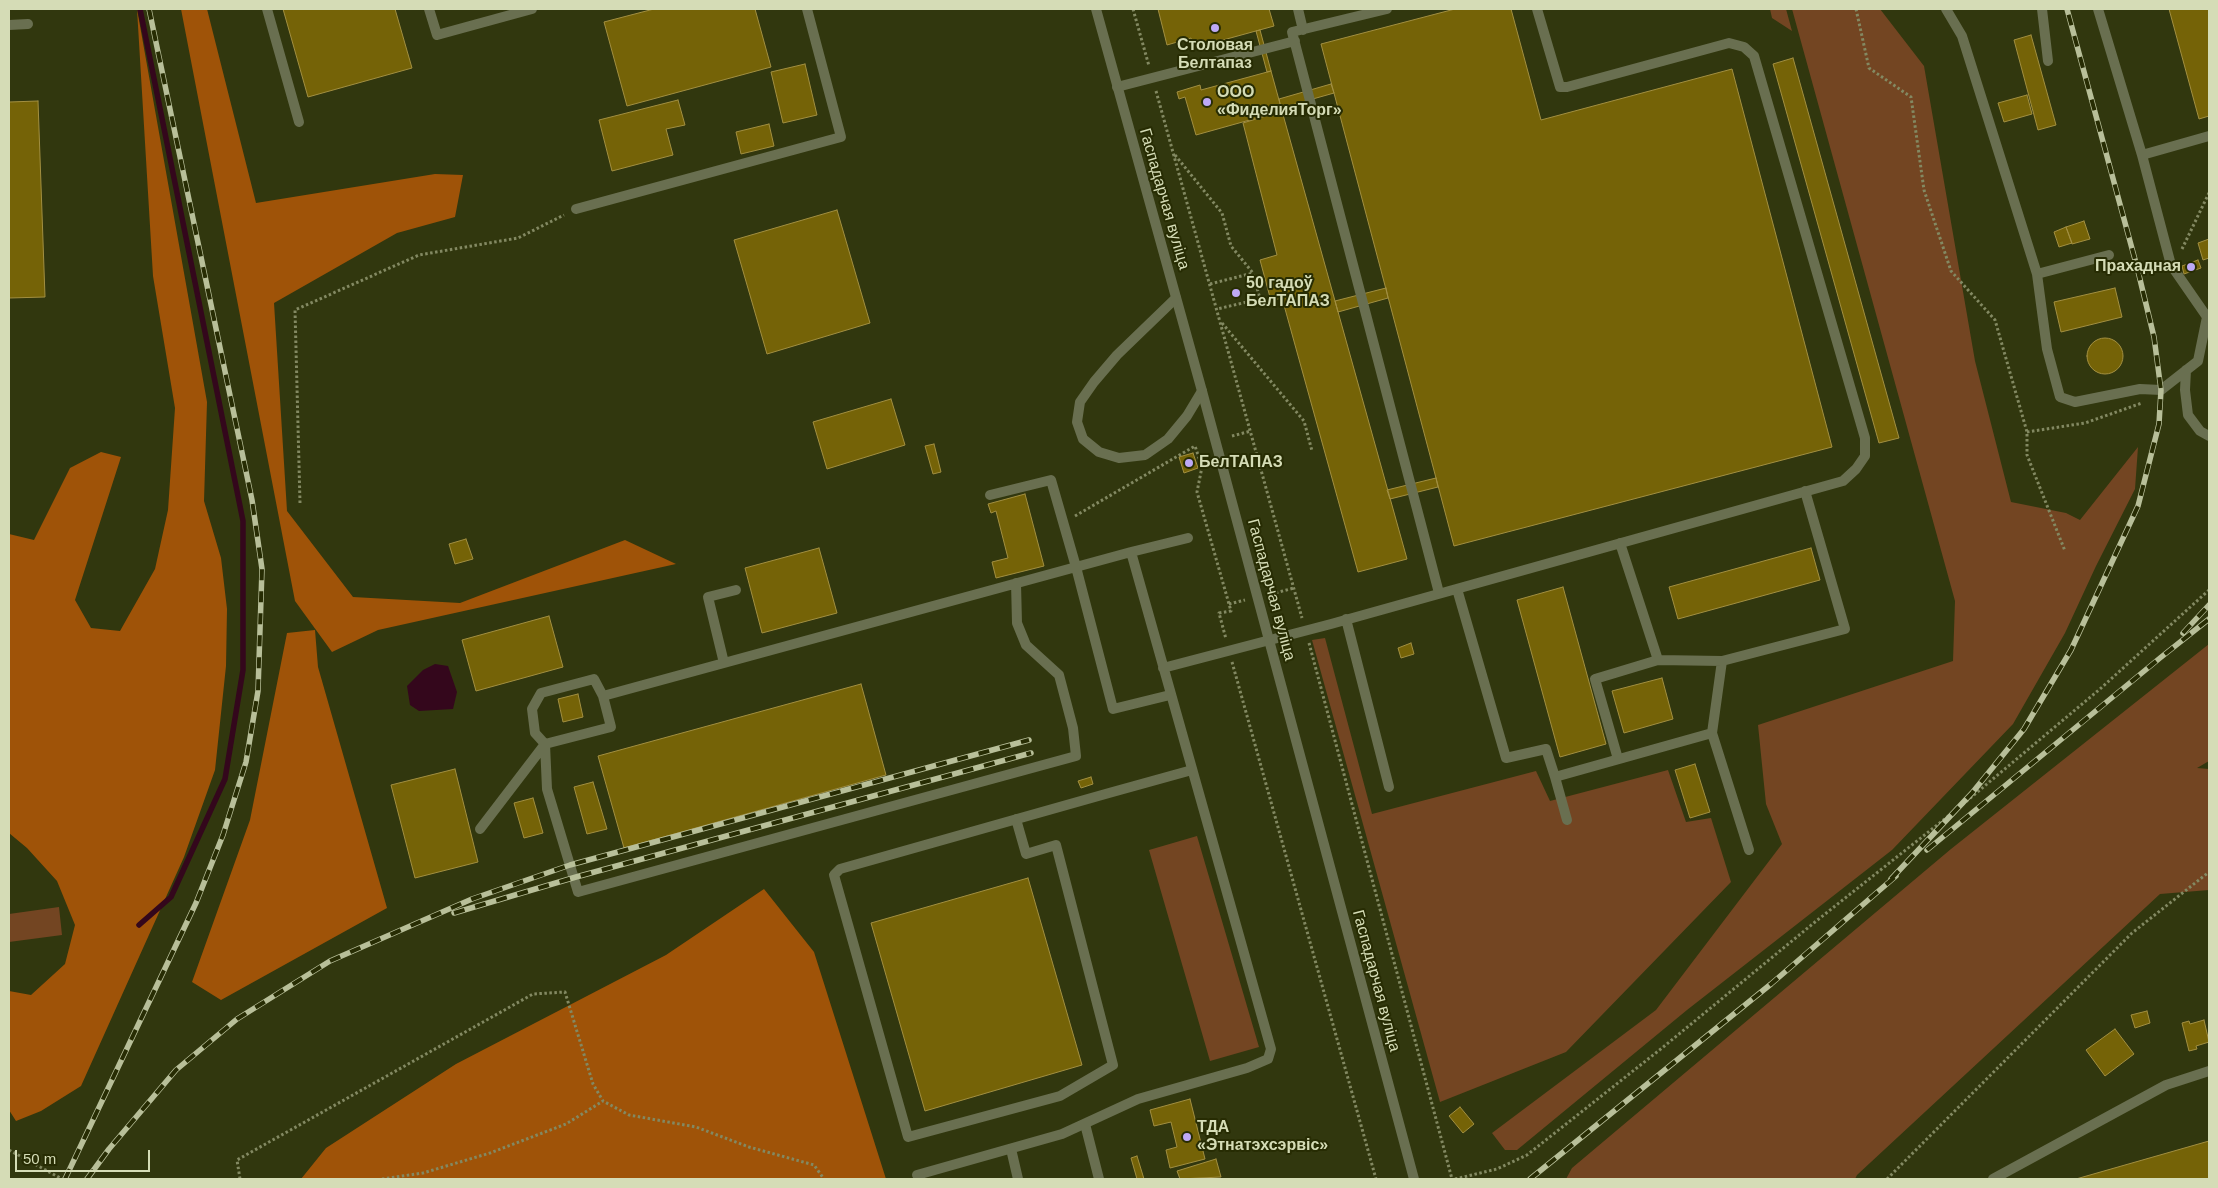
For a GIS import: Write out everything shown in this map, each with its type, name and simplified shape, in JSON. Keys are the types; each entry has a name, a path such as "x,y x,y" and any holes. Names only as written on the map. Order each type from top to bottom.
{"street":[{"path":"267,9 300,122"},
{"path":"429,9 437,35 532,9"},
{"path":"576,209 841,137 807,9"},
{"name":"Гаспадарчая вуліца","path":"1096,9 1202,391 1414,1179"},
{"path":"1298,9 1303,30"},
{"path":"1387,9 1292,32 1439,594"},
{"path":"1163,668 1346,620 1842,482 1856,469 1865,456 1865,438 1754,56 1744,47 1729,43 1567,87 1560,87 1537,9"},
{"path":"1946,9 1962,36 2037,274 2047,349 2060,398 2075,402 2140,389 2161,390 2198,361 2208,318 2172,267 2142,155 2098,9"},
{"path":"2042,9 2048,62"},
{"path":"9,25 28,24"},
{"path":"1117,87 1295,41"},
{"path":"2142,155 2209,136"},
{"path":"2037,274 2109,255"},
{"path":"1176,298 1117,355 1094,382 1080,402 1077,422 1083,439 1098,452 1119,458 1145,455 1168,438 1187,416 1202,391"},
{"path":"2186,370 2185,390 2188,415 2200,431 2209,436"},
{"path":"990,495 1051,480 1113,709 1170,695"},
{"path":"1618,759 1595,679 1658,660 1722,661 1845,629 1805,491"},
{"path":"603,696 1188,538"},
{"path":"1620,543 1658,660"},
{"path":"917,1175 1062,1134 1138,1099 1247,1068 1268,1059 1271,1049 1131,552"},
{"path":"480,830 544,744 611,727 603,696 594,679 541,692 532,709 536,734 544,744 547,789 578,892 1076,756 1073,728 1059,675 1026,645 1017,624 1016,583"},
{"path":"1457,589 1506,758 1546,749 1567,820"},
{"path":"724,663 708,597 736,590"},
{"path":"1346,620 1389,787"},
{"path":"1722,661 1712,733 1749,850"},
{"path":"1555,777 1712,733"},
{"path":"1016,820 1026,854 1056,845 1113,1065 1060,1096 908,1137 834,875 840,869 1192,770"},
{"path":"1993,1179 2166,1085 2209,1072"},
{"path":"1085,1124 1099,1179"},
{"path":"1011,1148 1018,1179"}],"path":[{"path":"1133,9 1251,431 1453,1179 1497,1169 1527,1155 1956,810 2100,689 2209,590"},
{"path":"1856,9 1870,68 1911,97 1924,190 1951,271 1995,320 2026,432 2027,455 2065,551"},
{"path":"1173,153 1222,213 1231,246 1253,272 1260,299 1217,310"},
{"path":"2172,267 2209,193"},
{"path":"300,503 295,310 419,255 518,238 576,209"},
{"path":"1210,284 1253,272"},
{"path":"1220,320 1304,422 1312,450"},
{"path":"2026,432 2085,423 2137,406 2161,390"},
{"path":"1232,436 1251,431"},
{"path":"1063,522 1195,446 1202,467 1197,492 1231,611 1219,614 1376,1179"},
{"path":"1887,1179 2132,933 2209,872"},
{"path":"240,1179 237,1160 533,994 566,992 593,1084 603,1101 629,1115 696,1128 749,1147 814,1165 824,1179"},
{"path":"382,1179 423,1173 490,1153 566,1124 603,1101"},
{"path":"9,1150 62,1179"}],"shaded area":[{"path":"137,9 207,402 204,501 221,558 227,609 226,666 215,770 184,857 81,1086 41,1111 16,1121 9,1110 9,991 31,995 65,964 75,925 57,881 27,848 9,833 9,534 34,540 70,468 101,452 121,457 75,600 91,628 120,631 155,569 168,510 175,408 153,276"},
{"path":"181,9 207,9 256,203 435,174 463,175 455,217 397,233 274,303 287,511 353,597 460,603 625,540 676,564 378,630 332,652 295,601"},
{"path":"1770,9 1786,9 1792,31 1772,18"},
{"path":"1792,9 1880,9 1924,66 1975,361 2011,502 2066,513 2080,520 2138,447 2135,489 2065,633 2013,724 1892,850 1687,1010 1517,1150 1505,1150 1492,1133 1656,1010 1782,844 1766,804 1758,725 1953,661 1955,601"},
{"path":"315,630 318,667 387,908 221,1000 192,982 250,820 287,633"},
{"path":"1325,638 1372,814 1536,771 1550,801 1668,770 1686,822 1711,818 1731,882 1566,1052 1440,1102 1312,640"},
{"path":"2209,644 2209,761 2197,768 2209,769 2209,890 2160,894 1857,1175 1855,1179 1566,1179 1572,1168 1951,849"},
{"path":"435,664 448,666 457,692 453,709 419,711 410,705 407,686 423,670"},
{"path":"1197,836 1259,1047 1210,1061 1149,850"},
{"path":"764,889 814,952 886,1179 301,1179 326,1148 456,1064 666,955"},
{"path":"59,907 62,935 9,942 9,914"}],"building":[{"path":"283,9 395,9 412,68 308,97"},
{"path":"654,9 755,9 771,67 627,106 604,22"},
{"name":"Столовая Белтапаз","path":"1158,9 1269,9 1274,26 1194,48 1191,38 1167,45"},
{"path":"1455,9 1511,9 1541,120 1732,69 1832,447 1454,546 1321,44"},
{"path":"2169,9 2209,9 2209,116 2199,119"},
{"path":"1260,30 1271,71 1267,72 1256,31"},
{"path":"2031,35 2056,125 2038,130 2014,40"},
{"path":"1793,58 1899,438 1879,443 1773,64"},
{"path":"805,64 817,115 783,123 771,72"},
{"path":"1271,71 1282,111 1196,135 1185,97 1179,99 1177,92 1200,85 1201,90"},
{"path":"1331,84 1334,93 1281,108 1279,99"},
{"path":"2027,95 2032,114 2004,122 1998,103"},
{"path":"678,100 685,125 666,129 673,155 612,171 599,120"},
{"path":"38,101 45,297 9,298 9,102"},
{"path":"1282,111 1407,559 1358,572 1282,298 1271,301 1260,260 1277,255 1243,123"},
{"path":"769,124 774,146 741,154 736,132"},
{"path":"837,210 870,323 767,354 734,240"},
{"path":"2084,221 2090,239 2072,244 2066,227"},
{"path":"2066,227 2072,243 2059,247 2054,232"},
{"path":"2209,239 2209,258 2203,260 2198,243"},
{"name":"Прахадная","path":"2198,260 2201,268 2184,274 2182,266"},
{"path":"1386,288 1388,298 1338,312 1335,301"},
{"path":"2115,288 2122,317 2061,332 2054,302"},
{"path":"2105,338 2117,344 2123,356 2117,368 2105,374 2093,368 2087,356 2093,344"},
{"path":"891,399 905,445 827,469 813,422"},
{"path":"934,444 941,472 933,474 925,446"},
{"path":"1193,453 1198,468 1184,473 1179,457"},
{"path":"1436,478 1438,487 1390,499 1387,490"},
{"path":"1025,494 1044,566 996,578 992,562 1008,558 996,511 991,513 988,504"},
{"path":"466,539 473,559 455,564 449,544"},
{"path":"819,548 837,613 762,633 745,568"},
{"path":"1811,548 1820,580 1678,619 1669,587"},
{"path":"1563,587 1606,744 1560,757 1517,600"},
{"path":"549,616 563,667 476,691 462,640"},
{"path":"1411,643 1414,654 1401,658 1398,648"},
{"path":"1662,678 1673,719 1624,733 1612,691"},
{"path":"861,684 886,775 624,848 598,756"},
{"path":"578,694 583,717 563,722 558,699"},
{"path":"1695,764 1710,812 1690,818 1675,770"},
{"path":"455,769 478,862 415,878 391,785"},
{"path":"1091,777 1093,784 1081,788 1078,781"},
{"path":"593,782 607,829 587,834 574,787"},
{"path":"533,798 543,833 524,838 514,803"},
{"path":"1028,878 1082,1065 925,1111 871,923"},
{"path":"2147,1011 2150,1023 2135,1028 2131,1015"},
{"path":"2204,1020 2209,1042 2196,1046 2197,1049 2189,1051 2182,1023 2189,1021 2190,1024"},
{"path":"2115,1029 2134,1054 2105,1076 2086,1050"},
{"name":"ТДА «Этнатэхсэрвіс»","path":"1190,1099 1205,1159 1170,1168 1166,1150 1177,1147 1171,1122 1154,1126 1150,1110"},
{"path":"1460,1107 1474,1124 1463,1133 1449,1116"},
{"path":"2209,1141 2209,1179 2076,1179"},
{"path":"1137,1156 1144,1179 1137,1179 1131,1158"},
{"path":"1216,1159 1221,1177 1180,1179 1177,1171"}],"waterway":[{"path":"139,925 171,897 225,779 243,670 243,521 140,9"}],"railway":[{"path":"65,1179 196,903 223,835 246,762 258,691 262,569 252,500 149,9"},
{"path":"1891,879 1972,793 2024,729 2071,650 2138,506 2159,424 2161,390 2154,337 2137,267 2067,9"},
{"path":"2183,633 2209,605"},
{"path":"1927,850 2209,619"},
{"path":"87,1179 109,1149 176,1070 237,1019 330,961 472,899 570,865 1029,740"},
{"path":"454,913 576,877 1031,753"},
{"path":"1530,1179 1771,984 1896,876"}],"place":[{"name":"Столовая Белтапаз","path":"1215,28"},
{"name":"ООО «ФиделияТорг»","path":"1207,102"},
{"name":"Прахадная","path":"2191,267"},
{"name":"50 гадоў БелТАПАЗ","path":"1236,293"},
{"name":"БелТАПАЗ","path":"1189,463"},
{"name":"ТДА «Этнатэхсэрвіс»","path":"1187,1137"}]}
